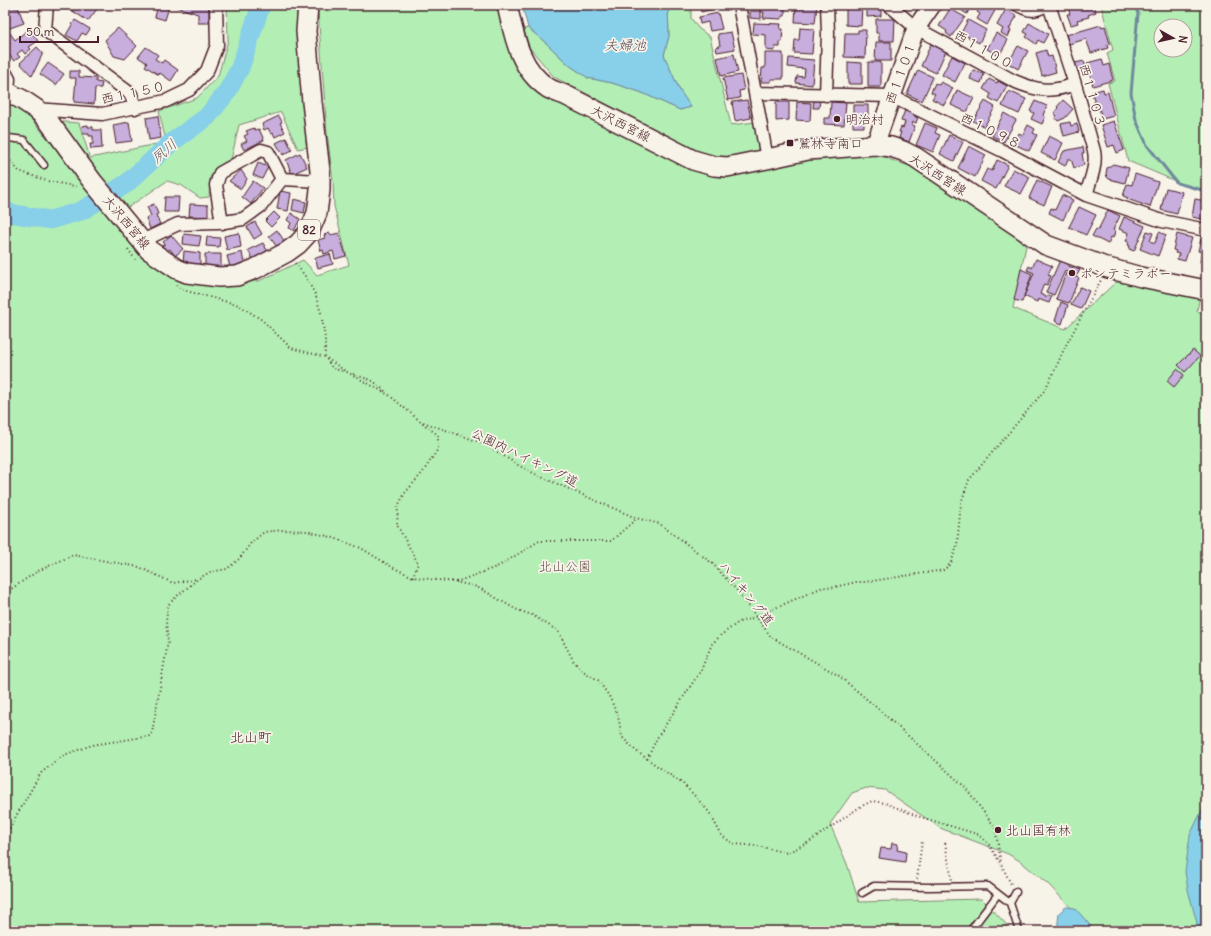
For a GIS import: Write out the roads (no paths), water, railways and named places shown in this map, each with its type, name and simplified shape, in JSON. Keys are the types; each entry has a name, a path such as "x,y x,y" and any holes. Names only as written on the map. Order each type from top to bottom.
{"main road":[{"name":"大沢西宮線","path":"6,91 21,98 47,119 88,184 120,214 134,244 149,250 177,269 187,273 219,277 237,276 255,269 287,252 298,244 309,232 317,213 320,181 306,31 308,5"},
{"name":"大沢西宮線","path":"507,5 519,52 525,64 534,76 548,88 565,95 693,160 714,166 727,167 808,150 874,145 897,149 915,157 1046,245 1108,268 1141,277 1206,290"}],"street":[{"path":"47,5 45,30 131,94 135,108"},
{"name":"西１１５０","path":"36,109 102,114 166,101 189,90 207,71 217,45 216,5"},
{"path":"740,5 767,159"},
{"path":"826,95 828,34 827,5"},
{"name":"西１１００","path":"889,5 916,28 1025,86 1038,90 1061,89 1075,84"},
{"name":"西１１０１","path":"874,145 916,28 932,5"},
{"path":"1018,5 1023,8 1033,10 1046,5"},
{"name":"西１１０３","path":"1050,5 1075,84 1095,157 1086,195"},
{"path":"5,72 9,79 6,91"},
{"name":"西１０９８","path":"755,93 891,96 1003,151 1086,195 1162,221 1206,230"},
{"path":"222,223 216,185 220,173 261,150 268,152 282,179"},
{"path":"282,179 320,181"},
{"path":"134,244 178,224 222,223 243,219 261,206 282,179"}],"lane":[{"path":"5,136 24,140 44,165"},
{"path":"862,893 874,886 988,886 1010,903 1019,931"},
{"path":"1010,903 1016,892"},
{"path":"970,931 998,894"}],"water":[{"name":"夫婦池","path":"522,5 668,5 669,36 664,55 680,91 691,107 680,110 640,92 612,83 588,78 569,65 528,28"},
{"path":"1206,802 1206,931 1191,931 1197,923 1188,890 1185,872 1190,835"},
{"path":"1066,907 1075,908 1095,931 1057,931 1059,913"}],"waterway":[{"name":"夙川","path":"5,210 9,213 50,220 81,211 126,184 172,142 207,117 227,92 240,68 261,5"},
{"path":"1134,5 1138,13 1131,93 1136,120 1147,145 1177,183 1206,191"}],"place":[{"name":"明治村","path":"837,119"},
{"name":"鷲林寺南口","path":"790,143"},
{"name":"ポンテミラボー","path":"1072,273"},
{"name":"北山国有林","path":"998,830"}],"district":[{"name":"北山町","path":"251,737"}],"park label":[{"name":"北山公園","path":"565,566"}]}
